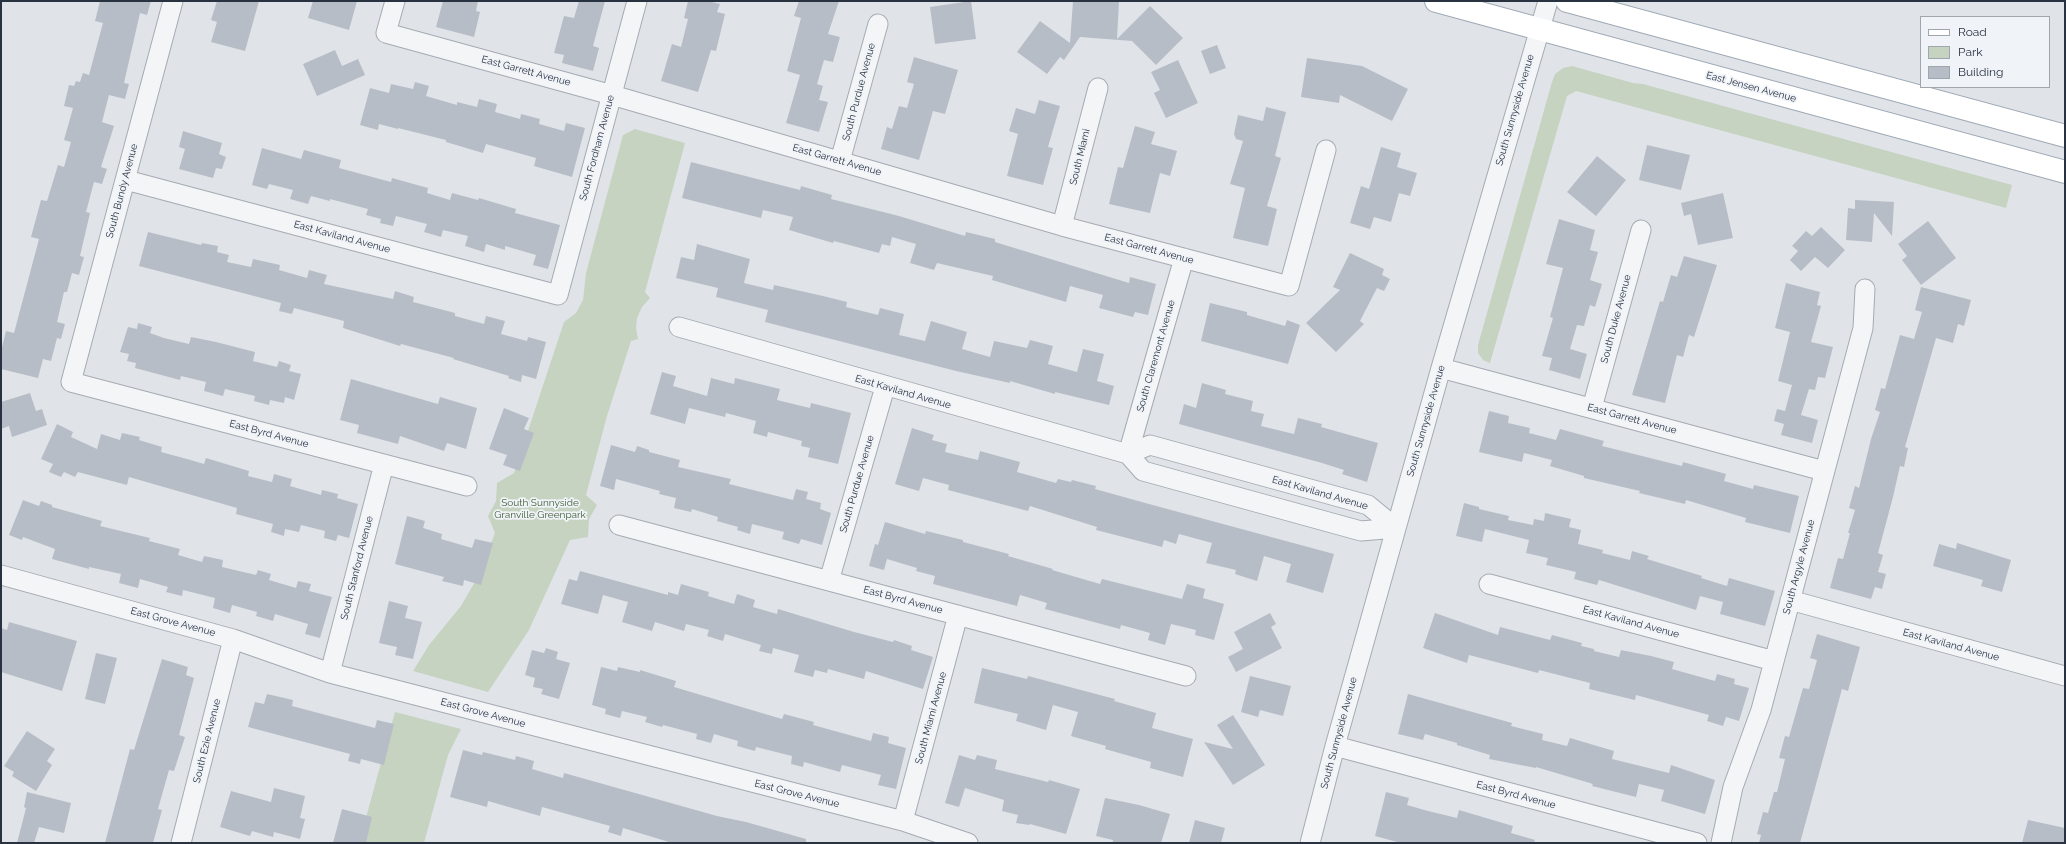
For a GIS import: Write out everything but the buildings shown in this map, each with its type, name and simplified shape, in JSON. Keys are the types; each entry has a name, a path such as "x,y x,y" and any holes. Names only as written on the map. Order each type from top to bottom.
{"main road":[{"name":"East Jensen Avenue","path":"1436,1 2065,172"},
{"path":"1567,1 2065,136"}],"street":[{"name":"South Bundy Avenue","path":"71,382 173,1"},
{"name":"East Garrett Avenue","path":"395,1 386,33 612,95 1062,226 1290,286 1326,150"},
{"name":"South Fordham Avenue","path":"558,295 637,1"},
{"name":"South Sunnyside Avenue","path":"1310,843 1335,746 1441,368 1538,29 1548,1"},
{"name":"South Purdue Avenue","path":"840,161 878,24"},
{"name":"South Miami","path":"1062,226 1098,88"},
{"name":"East Kaviland Avenue","path":"126,180 558,295"},
{"name":"South Duke Avenue","path":"1592,408 1641,230"},
{"name":"South Claremont Avenue","path":"1128,454 1184,258"},
{"name":"South Argyle Avenue","path":"1721,843 1733,787 1761,710 1863,328 1865,289"},
{"name":"East Kaviland Avenue","path":"679,328 1128,454 1150,445 1368,505 1396,528"},
{"name":"East Garrett Avenue","path":"1441,368 1824,470"},
{"name":"East Byrd Avenue","path":"71,382 467,486"},
{"name":"South Purdue Avenue","path":"829,581 885,387"},
{"path":"1128,454 1143,471 1361,531 1396,528"},
{"name":"South Stanford Avenue","path":"330,673 384,464"},
{"name":"East Byrd Avenue","path":"620,525 1186,676"},
{"name":"East Grove Avenue","path":"1,575 233,639 330,673 903,821 968,843"},
{"name":"East Kaviland Avenue","path":"1489,584 1774,661"},
{"name":"East Kaviland Avenue","path":"1790,600 2065,676"},
{"name":"South Miami Avenue","path":"903,821 958,615"},
{"name":"South Ezie Avenue","path":"181,843 233,639"},
{"name":"East Byrd Avenue","path":"1335,746 1697,843"}],"green space":[{"path":"1572,66 2012,185 2006,208 1576,91 1567,96 1490,363 1483,360 1478,353 1478,345 1552,82 1555,74 1563,68"},
{"name":"South Sunnyside Granville Greenpark","path":"635,129 685,143 645,292 650,298 642,307 637,318 636,328 638,339 631,341 607,416 586,495 597,505 589,519 588,537 570,540 529,630 488,692 413,671 429,645 461,606 480,573 495,533 488,516 496,501 497,483 514,473 564,322 576,313 583,300 586,273 623,135"},
{"path":"395,712 461,729 448,755 424,843 359,843"}]}
